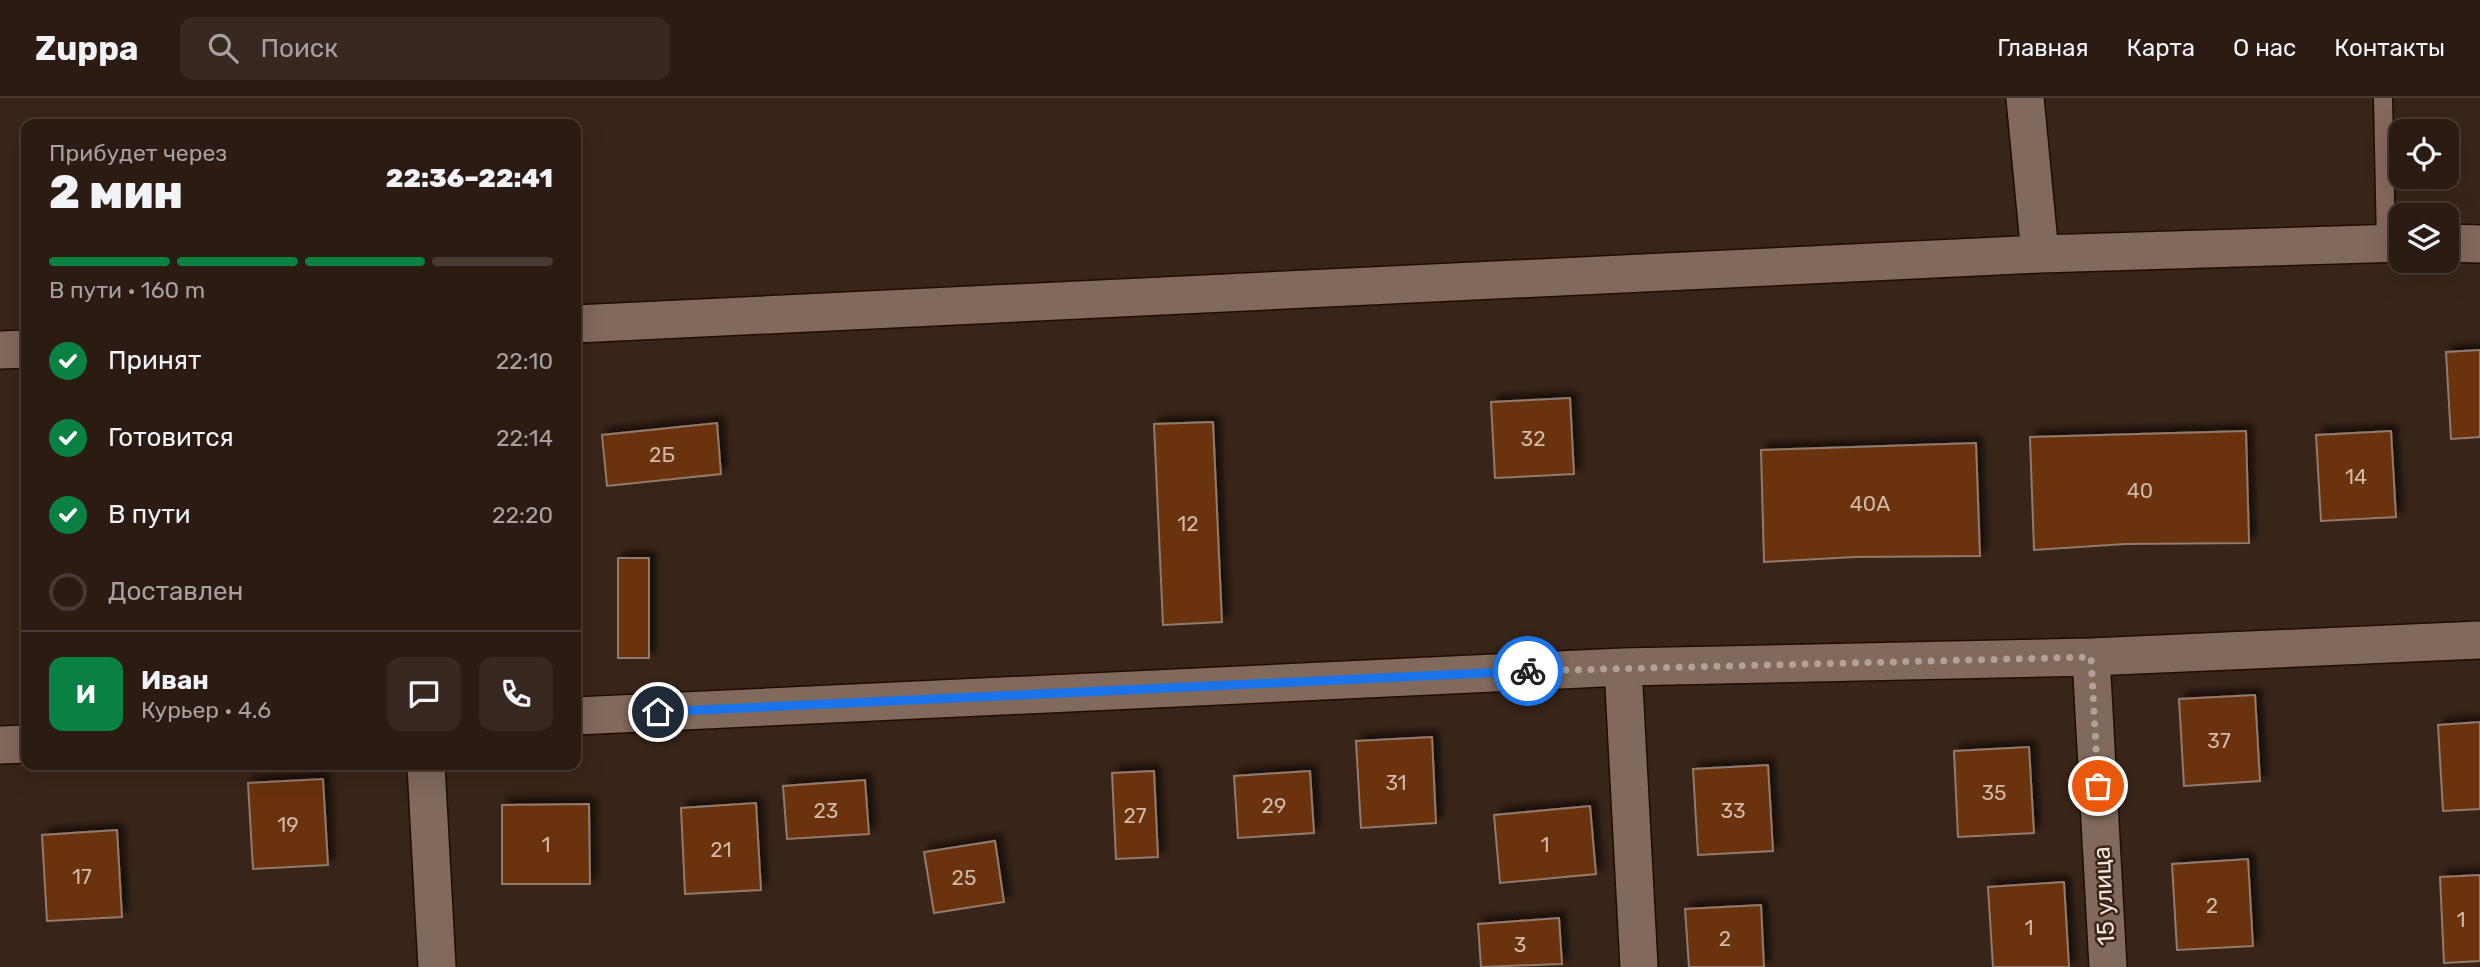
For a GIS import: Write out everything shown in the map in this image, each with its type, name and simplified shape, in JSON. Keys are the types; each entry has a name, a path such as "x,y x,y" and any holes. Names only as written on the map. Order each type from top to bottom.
{"street":[{"path":"2025,98 2040,254"},
{"path":"581,324 2040,254 2389,243"},
{"path":"2459,243 2480,244"},
{"path":"0,350 21,349"},
{"path":"581,716 1623,667 2091,657 2480,640"},
{"name":"15 улица","path":"2091,657 2108,967"},
{"path":"1623,667 1639,967"},
{"path":"0,745 21,744"},
{"path":"426,770 437,967"}],"lane":[{"path":"2383,98 2391,203"}],"building":[{"path":"2480,350 2480,437 2451,439 2446,352"},
{"path":"1570,398 1574,474 1495,478 1491,402"},
{"path":"1213,422 1222,622 1163,625 1154,424"},
{"path":"717,423 721,474 607,486 602,435"},
{"path":"2246,431 2249,543 2125,544 2034,550 2030,437"},
{"path":"2391,431 2396,517 2321,521 2316,435"},
{"path":"1976,443 1980,556 1855,557 1764,562 1761,450"},
{"path":"618,558 649,558 649,658 618,658"},
{"path":"2255,695 2260,781 2184,786 2179,699"},
{"path":"2480,722 2480,809 2443,811 2438,725"},
{"path":"1432,737 1436,823 1361,828 1356,741"},
{"path":"2029,747 2034,833 1958,837 1954,751"},
{"path":"1768,765 1773,851 1698,855 1693,769"},
{"path":"1154,771 1158,857 1116,859 1112,773"},
{"path":"1310,771 1314,833 1238,838 1234,776"},
{"path":"323,779 328,865 253,869 248,783"},
{"path":"865,780 869,834 787,839 783,786"},
{"path":"756,803 761,890 685,894 681,808"},
{"path":"589,804 590,884 502,884 502,805"},
{"path":"1590,806 1596,874 1500,883 1494,815"},
{"path":"117,830 122,917 47,921 42,835"},
{"path":"995,841 1004,902 934,913 924,852"},
{"path":"2248,859 2253,946 2177,950 2172,864"},
{"path":"2480,875 2480,961 2444,963 2440,877"},
{"path":"2064,882 2069,967 1993,967 1988,887"},
{"path":"1761,905 1764,967 1689,967 1685,909"},
{"path":"1559,918 1562,964 1481,967 1478,924"}],"way so far":[{"path":"1528,671 2091,657 2098,786"}],"route":[{"path":"658,712 1528,671"}]}
